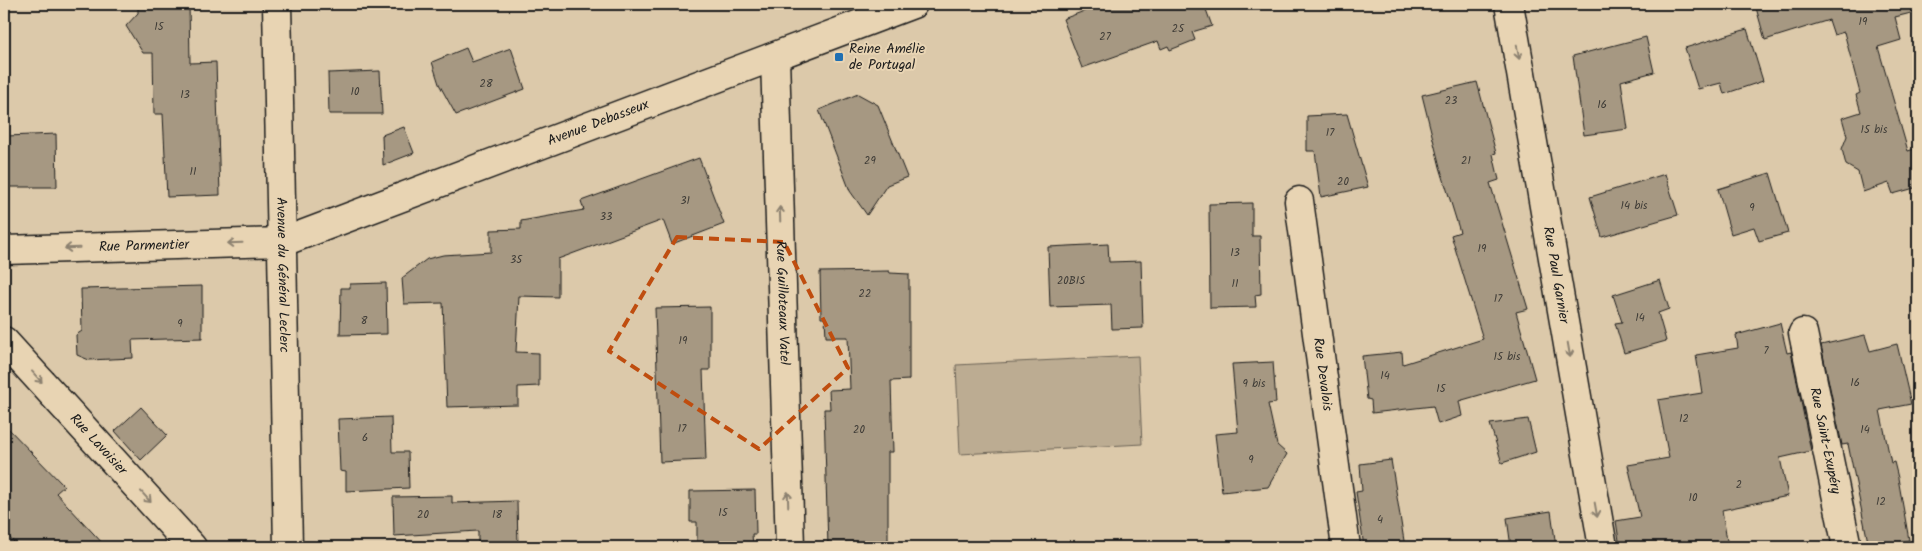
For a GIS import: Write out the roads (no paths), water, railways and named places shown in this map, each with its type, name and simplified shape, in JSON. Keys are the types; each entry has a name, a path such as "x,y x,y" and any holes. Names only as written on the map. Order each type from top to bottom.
{"street":[{"name":"Avenue du Général Leclerc","path":"277,4 288,547"},
{"name":"Avenue Debasseux","path":"283,242 775,58 913,4"},
{"name":"Rue Paul Garnier","path":"1509,4 1603,547"},
{"name":"Rue Guilloteaux Vatel","path":"775,58 790,547"},
{"name":"Rue Devalois","path":"1299,201 1346,547"},
{"name":"Rue Parmentier","path":"4,250 283,242"},
{"name":"Rue Saint-Exupéry","path":"1803,333 1847,547"},
{"name":"Rue Lavoisier","path":"4,342 192,547"}],"place":[{"name":"Reine Amélie de Portugal","path":"839,57"}]}
